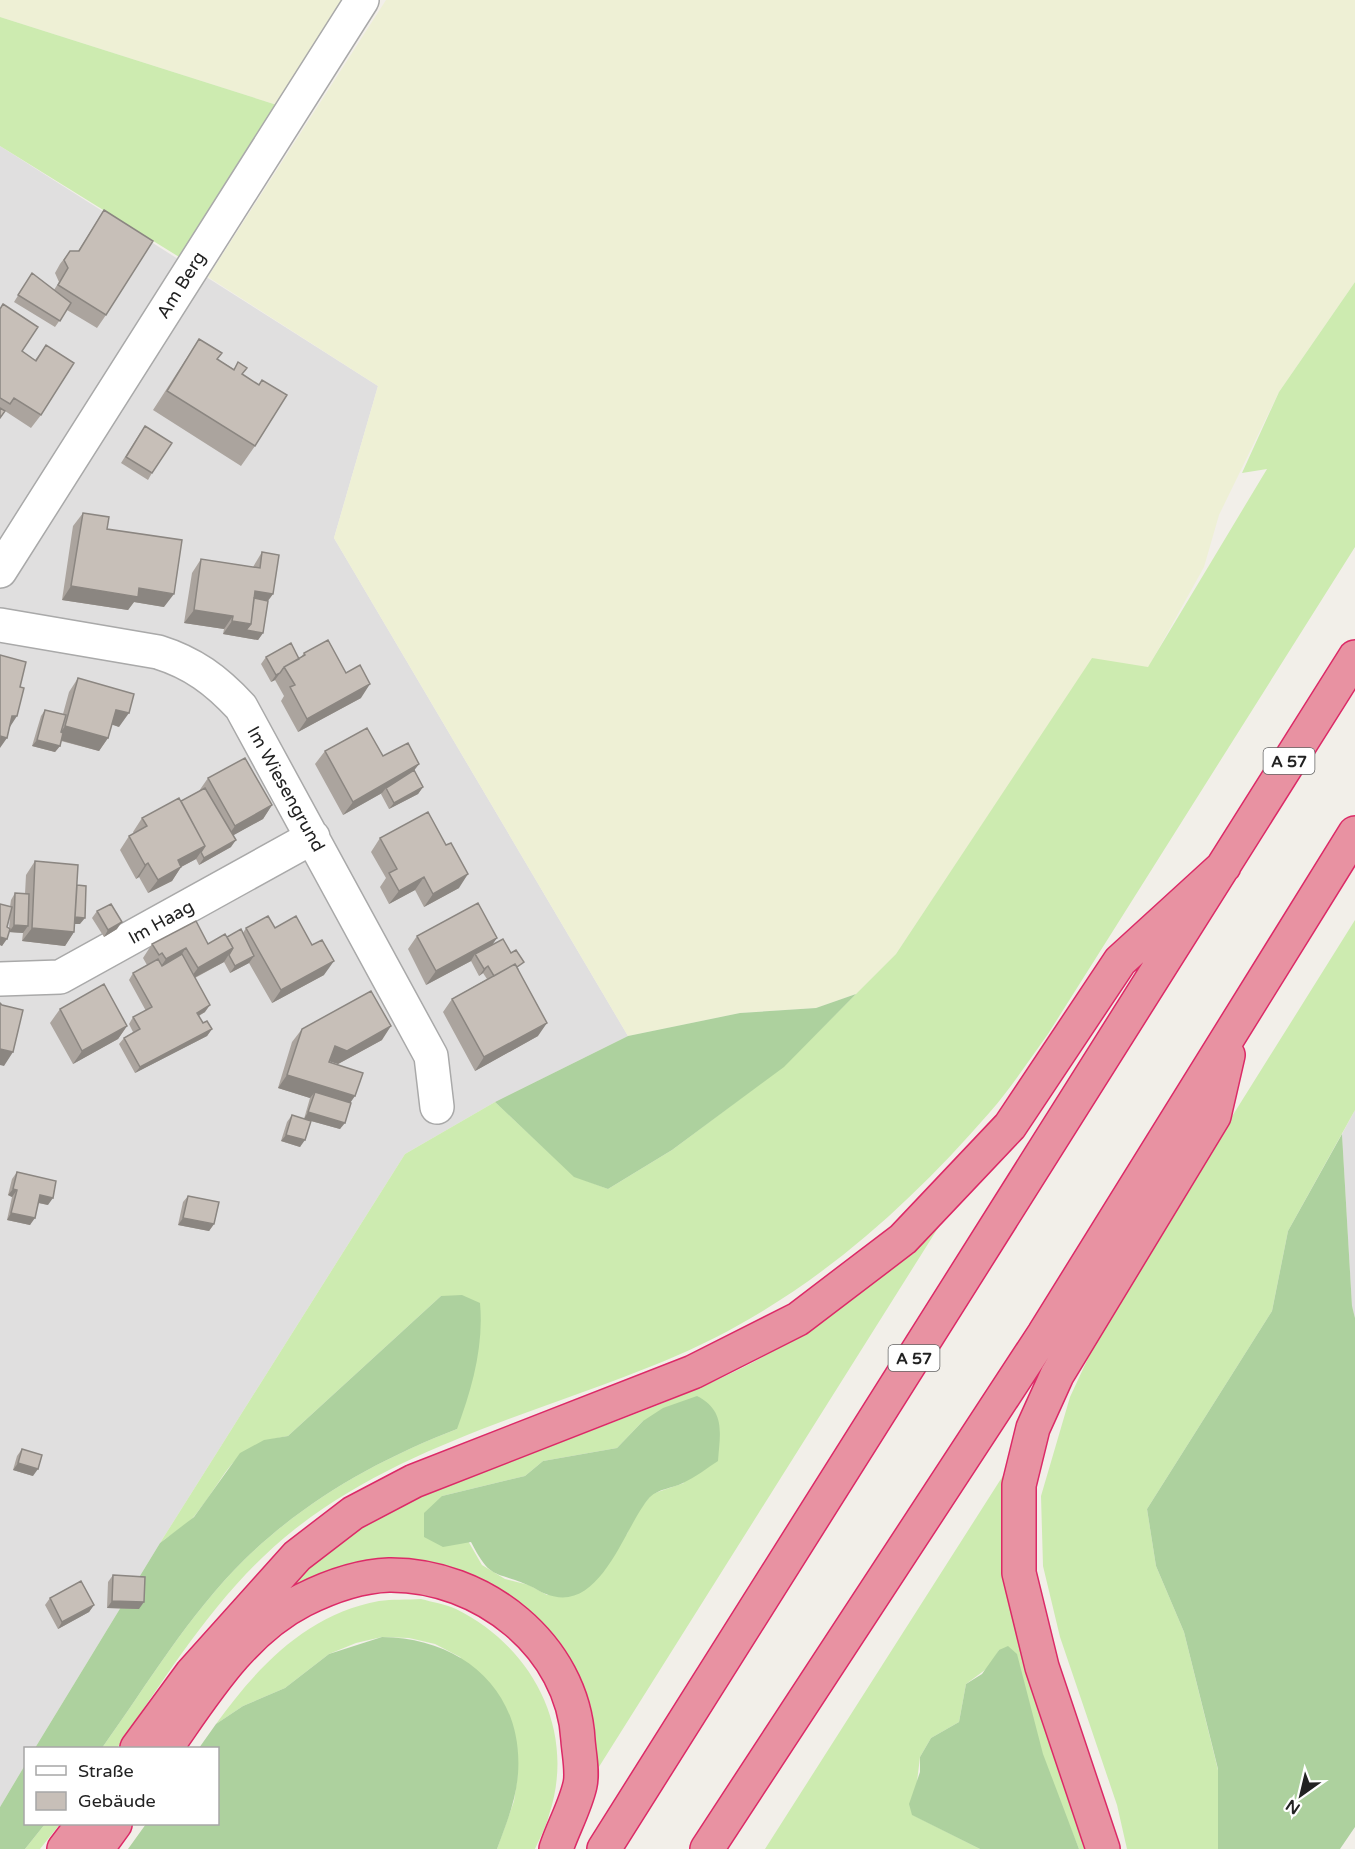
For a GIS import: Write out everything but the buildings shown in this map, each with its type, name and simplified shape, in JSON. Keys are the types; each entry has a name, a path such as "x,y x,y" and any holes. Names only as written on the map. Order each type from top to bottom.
{"highway":[{"name":"A 57","path":"604,1849 1355,657"},
{"path":"707,1849 1044,1334 1355,833"},
{"path":"138,1747 192,1673 297,1556 353,1513 414,1481 693,1372 798,1319 903,1239 1010,1126 1120,961 1224,866"},
{"path":"1103,1849 1042,1667 1019,1573 1019,1485 1033,1428 1057,1376 1214,1116 1233,1029"},
{"path":"167,1747 220,1671 262,1629 301,1601 338,1585 389,1575 439,1581 499,1606 530,1632 564,1678 577,1725 580,1784 556,1849"},
{"path":"64,1849 82,1825"},
{"path":"97,1849 114,1825"}],"street":[{"name":"Am Berg","path":"0,571 362,0"},
{"name":"Im Wiesengrund","path":"0,625 158,652 181,659 201,670 241,707 431,1056 437,1107"},
{"name":"Im Haag","path":"0,979 60,977 313,837"}],"shaded area":[{"path":"0,146 378,386 334,538 628,1036 495,1102 405,1154 160,1543 36,1747 24,1747 24,1767 0,1807"},
{"path":"1355,1110 1355,1318 1352,1307 1342,1134"}],"green space":[{"path":"0,0 346,0 280,106 0,17"},
{"path":"386,0 1355,0 1355,282 1279,392 1219,515 1204,567 1148,668 1092,659 896,954 856,994 816,1008 740,1013 628,1036 334,538 378,386 208,277"},
{"path":"0,17 280,106 184,260 0,146"},
{"path":"1355,282 1355,547 1048,1034 990,1112 955,1151 881,1223 800,1287 756,1315 662,1362 472,1433 426,1453 380,1475 337,1500 295,1529 243,1577 220,1604 177,1660 118,1747 103,1747 169,1650 205,1603 245,1559 268,1538 318,1500 371,1468 457,1429 441,1296 288,1436 254,1446 243,1454 233,1463 192,1518 160,1543 405,1154 495,1102 574,1176 608,1189 672,1150 784,1066 896,954 1092,658 1148,667 1267,469 1242,473 1279,392"},
{"path":"1355,920 1355,1110 1288,1231 1272,1311 1147,1509 1156,1566 1184,1632 1218,1770 1218,1849 1127,1849 1117,1805 1060,1637 1043,1566 1041,1496 1070,1397 1109,1313"},
{"path":"856,994 784,1067 672,1150 608,1189 574,1177 495,1102 628,1036 740,1013 816,1008"},
{"path":"1342,1134 1352,1306 1355,1318 1355,1827 1340,1849 1218,1849 1218,1769 1184,1632 1156,1566 1147,1509 1272,1311 1288,1231"},
{"path":"936,1223 938,1228 597,1770 591,1707 573,1665 553,1635 529,1610 501,1590 471,1575 437,1565 402,1561 366,1562 343,1567 320,1575 277,1596 334,1544 388,1511 446,1486 680,1396 740,1369 771,1352 830,1315 885,1272","holes":["643,1421 684,1483 652,1494 635,1515 627,1534 547,1595 529,1585 505,1579 482,1565 442,1496 525,1476 543,1461 617,1448"]},
{"path":"462,1295 480,1303 480,1335 476,1367 457,1429 399,1454 344,1483 268,1538 245,1559 205,1603 169,1650 103,1747 36,1747 160,1543 194,1517 240,1453 264,1440 288,1436 441,1296"},
{"path":"697,1396 713,1409 717,1416 720,1432 718,1461 688,1481 657,1492 650,1497 640,1510 609,1565 596,1581 582,1592 565,1597 546,1594 494,1573 484,1563 471,1542 443,1547 424,1537 424,1513 442,1496 525,1476 543,1461 617,1448 643,1421 663,1408"},
{"path":"1013,1460 1089,1849 1079,1849 999,1650 989,1667 966,1684 959,1722 931,1738 920,1757 913,1815 980,1849 765,1849"},
{"path":"421,1599 456,1609 483,1625 507,1645 527,1669 542,1695 552,1723 557,1753 556,1784 548,1819 535,1849 497,1849 514,1801 518,1773 517,1745 460,1657 435,1644 409,1638 382,1637 356,1643 329,1654 285,1688 243,1706 216,1724 267,1663 307,1631 353,1608 379,1601"},
{"path":"382,1637 411,1640 438,1647 462,1659 482,1674 499,1694 511,1717 517,1744 517,1784 497,1849 128,1849 145,1825 219,1825 219,1747 200,1747 216,1724 243,1706 285,1688 329,1654"},
{"path":"1008,1646 1017,1654 1043,1754 1079,1849 980,1849 912,1815 909,1804 920,1772 920,1757 931,1738 959,1722 966,1684 982,1674 999,1650"},
{"path":"24,1767 24,1825 44,1825 25,1849 0,1849 0,1807"},
{"path":"44,1825 59,1825 40,1849 25,1849"}]}
